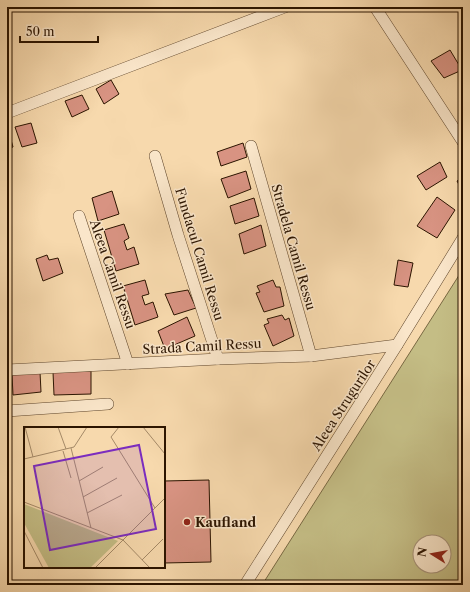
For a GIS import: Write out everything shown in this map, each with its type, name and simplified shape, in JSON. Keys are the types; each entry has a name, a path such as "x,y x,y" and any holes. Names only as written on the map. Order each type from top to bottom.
{"street":[{"path":"7,114 285,7"},
{"path":"375,7 463,142"},
{"name":"Stradela Camil Ressu","path":"250,146 311,356"},
{"name":"Fundacul Camil Ressu","path":"155,156 178,235 218,359"},
{"name":"Aleea Camil Ressu","path":"79,216 128,364"},
{"name":"Aleea Strugurilor","path":"245,585 463,238"},
{"name":"Strada Camil Ressu","path":"7,370 218,359 311,356 397,345"},
{"path":"7,411 108,404"}],"shaded area":[{"path":"463,269 463,585 262,585"}],"building":[{"path":"450,50 462,70 444,78 431,61"},
{"path":"111,80 119,94 104,104 96,89"},
{"path":"82,95 89,109 72,117 65,101"},
{"path":"31,123 37,143 22,147 15,127"},
{"path":"7,129 13,147 7,149"},
{"path":"243,143 247,157 221,166 217,152"},
{"path":"440,162 447,177 426,190 417,176"},
{"path":"246,171 251,189 228,198 221,179"},
{"path":"463,177 463,192 457,181"},
{"path":"112,191 119,214 98,221 92,198"},
{"path":"437,197 455,210 437,238 417,226"},
{"path":"254,198 259,216 235,224 230,206"},
{"path":"124,224 129,238 124,241 127,250 134,247 139,264 116,271 104,230"},
{"path":"261,225 266,246 244,254 239,234"},
{"path":"47,255 49,260 58,258 63,273 43,281 36,259"},
{"path":"398,260 413,263 408,287 394,285"},
{"path":"145,280 149,294 142,296 145,305 153,302 158,317 135,325 123,286"},
{"path":"273,280 276,287 280,287 284,306 264,312 256,293 260,292 257,286"},
{"path":"188,290 196,308 174,315 165,294"},
{"path":"282,315 285,320 289,318 294,336 273,346 264,325 269,323 267,319"},
{"path":"187,317 195,336 165,349 158,331"},
{"path":"91,371 91,394 54,395 53,372"},
{"path":"40,372 41,392 13,395 12,375"},
{"name":"Kaufland","path":"209,480 211,562 165,563 165,481"}],"place":[{"name":"Kaufland","path":"187,522"}]}
